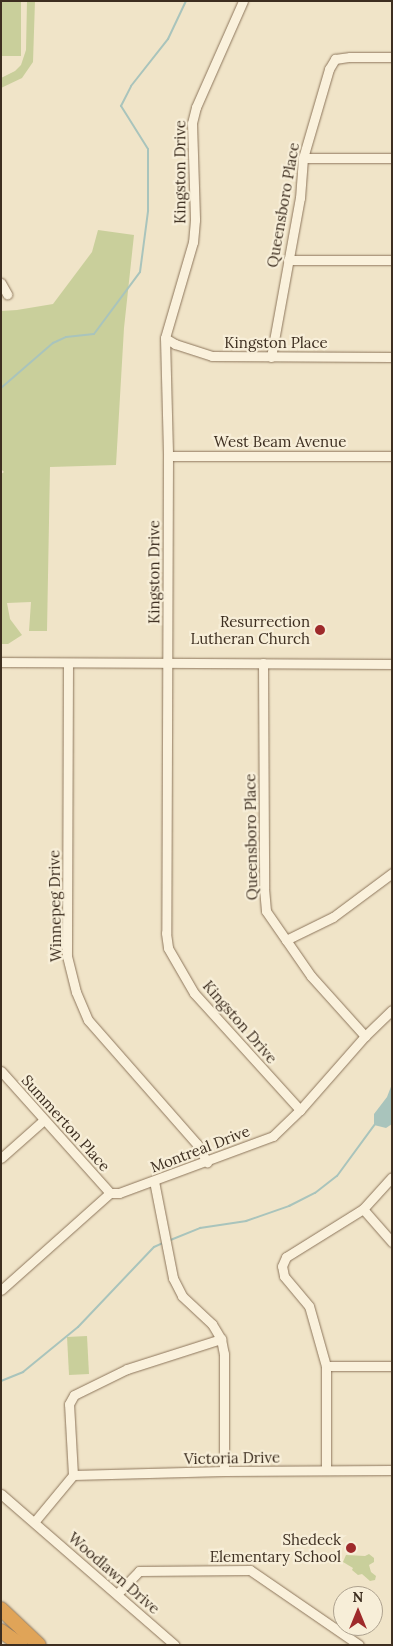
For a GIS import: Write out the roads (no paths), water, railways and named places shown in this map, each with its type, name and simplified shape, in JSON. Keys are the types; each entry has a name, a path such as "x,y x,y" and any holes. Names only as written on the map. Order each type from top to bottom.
{"highway":[{"path":"1,1609 39,1645"},
{"path":"1,1631 21,1645"}],"street":[{"name":"Kingston Drive","path":"243,1 196,107 192,123 195,220 193,242 164,338 168,456 166,933 168,948 194,993 300,1110"},
{"name":"Queensboro Place","path":"271,356 300,198 303,158 329,69 335,59 350,56 392,57"},
{"path":"303,158 392,158"},
{"path":"288,260 392,260"},
{"path":"1,284 7,294"},
{"name":"Kingston Place","path":"164,338 175,344 212,356 392,357"},
{"name":"West Beam Avenue","path":"168,456 392,456"},
{"path":"1,662 392,664"},
{"name":"Winnepeg Drive","path":"68,663 67,956 76,992 88,1020 197,1144 207,1162"},
{"name":"Queensboro Place","path":"263,663 264,888 266,911 311,976 365,1036"},
{"path":"286,940 333,917 392,873"},
{"name":"Montreal Drive","path":"1,1290 110,1194 119,1194 273,1136 300,1110 365,1036 392,1010"},
{"name":"Summerton Place","path":"1,1071 110,1194"},
{"path":"1,1158 44,1120"},
{"path":"326,1470 326,1366 309,1306 284,1276 282,1266 286,1257 363,1209 392,1178"},
{"path":"154,1181 173,1278 182,1296 212,1324 224,1354 224,1471"},
{"path":"363,1209 392,1242"},
{"path":"1,1494 35,1521 73,1475 69,1404 74,1395 127,1369 220,1340"},
{"path":"326,1366 392,1366"},
{"name":"Victoria Drive","path":"73,1475 224,1471 392,1470"},
{"name":"Woodlawn Drive","path":"35,1521 175,1645"},
{"path":"117,1594 139,1571 250,1570 359,1645"}],"water":[{"path":"392,1084 392,1124 386,1128 374,1125 374,1114 387,1097"}],"waterway":[{"path":"1,388 53,343 66,337 94,334 140,272 148,211 148,149 121,106 131,86 168,39 186,1"},
{"path":"168,1241 200,1228 246,1221 289,1206 315,1193 337,1176 375,1124"},
{"path":"1,1381 23,1372 78,1327 154,1247 163,1243"}],"place":[{"name":"Resurrection Lutheran Church","path":"320,630"},
{"name":"Shedeck Elementary School","path":"351,1548"}]}
